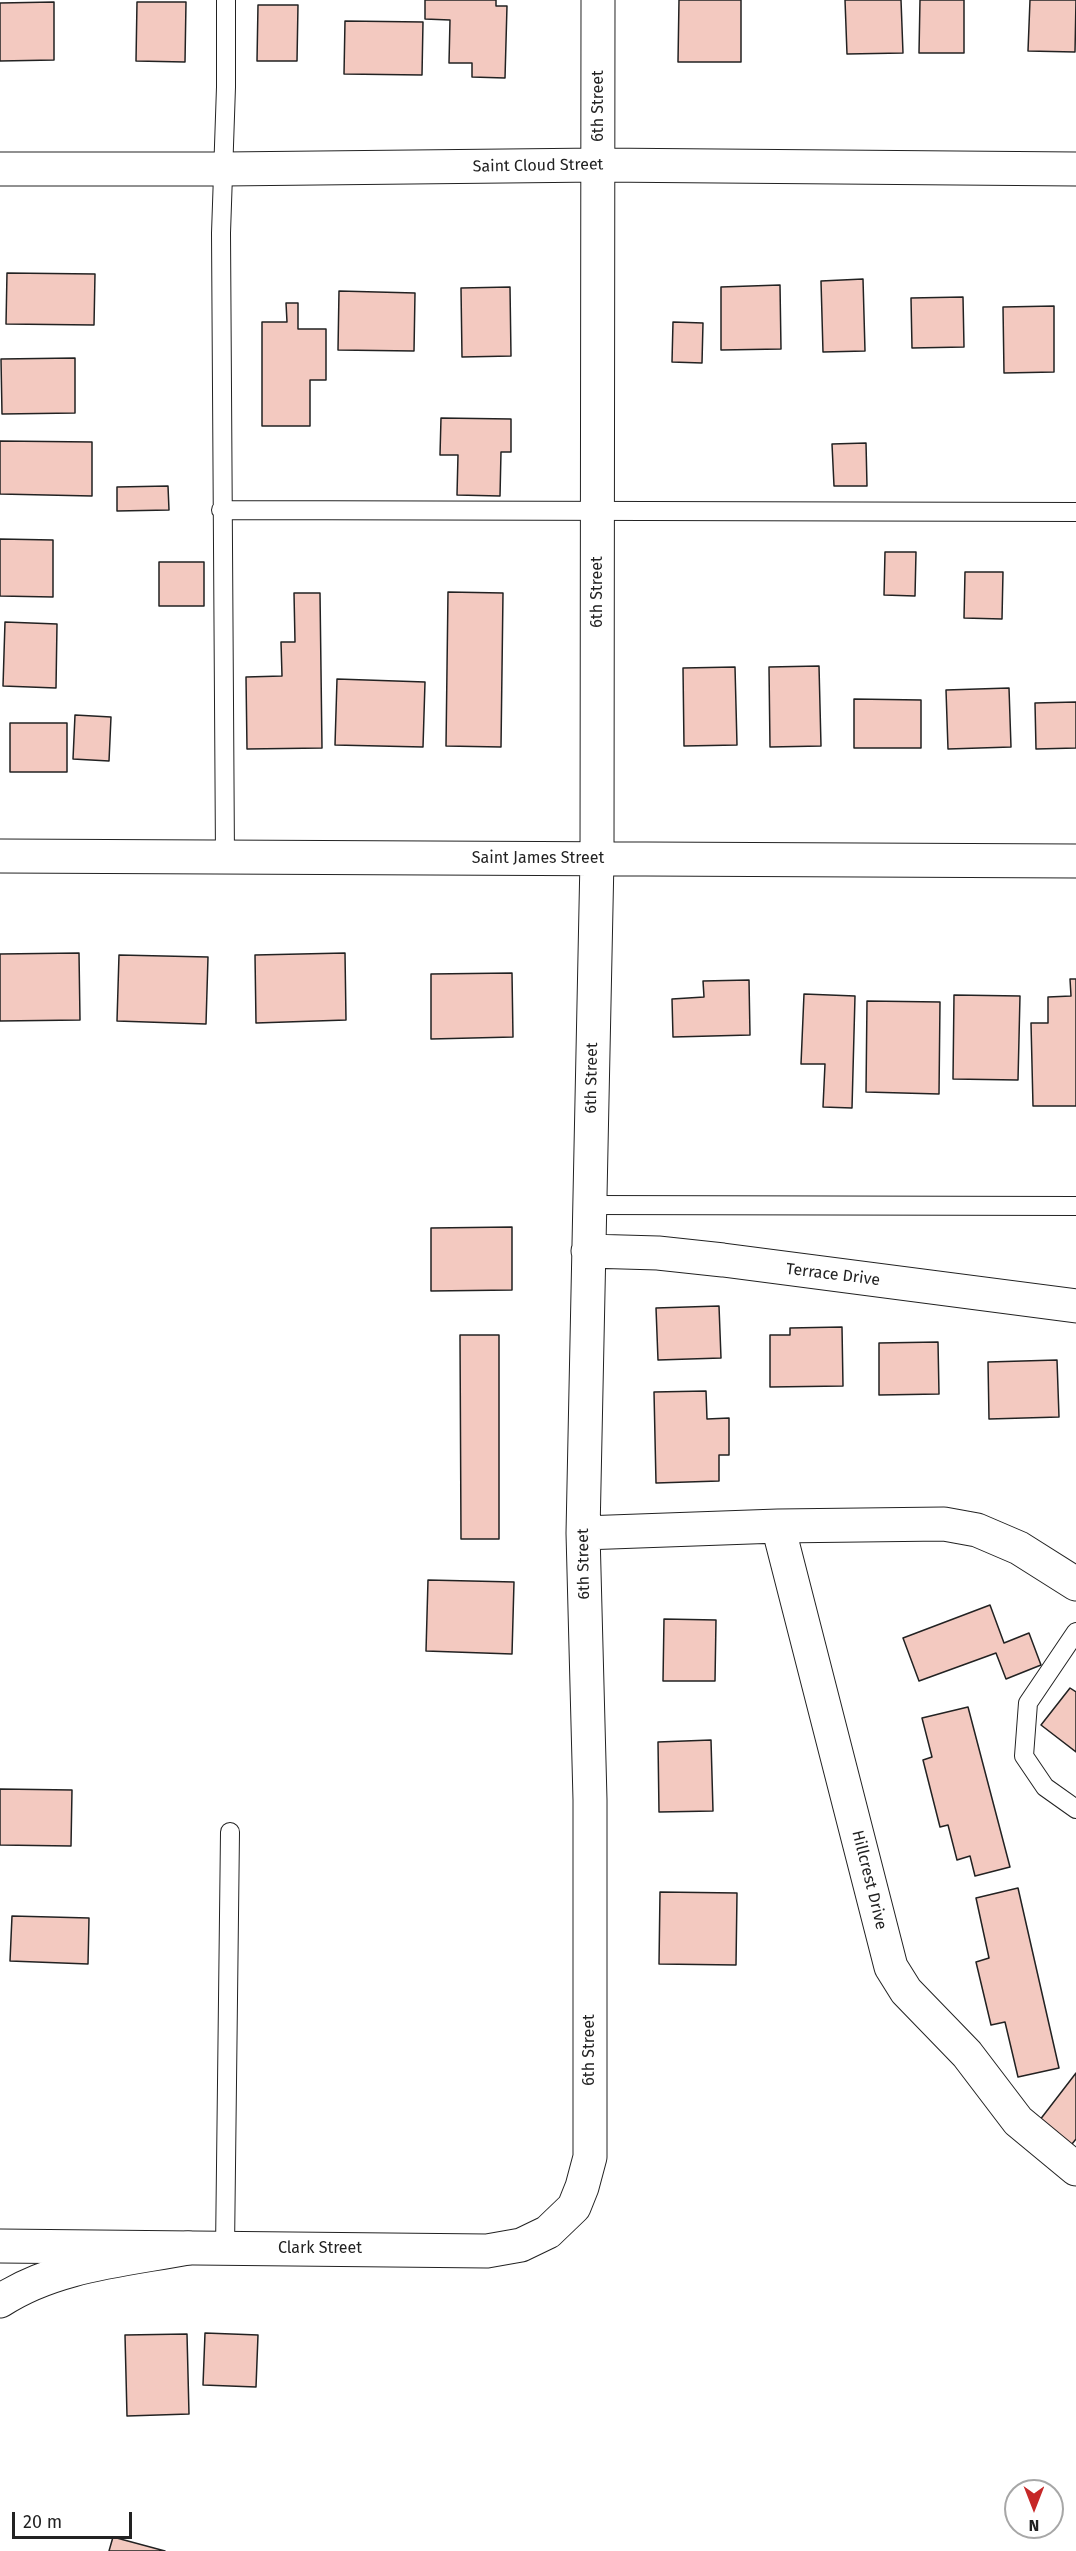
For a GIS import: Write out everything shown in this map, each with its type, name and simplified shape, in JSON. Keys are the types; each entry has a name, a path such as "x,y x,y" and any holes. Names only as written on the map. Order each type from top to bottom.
{"street":[{"name":"6th Street","path":"590,2157 590,1800 583,1533 597,859 598,0"},
{"name":"Saint Cloud Street","path":"0,169 599,165 1076,169"},
{"name":"Saint James Street","path":"0,856 1076,861"},
{"name":"Terrace Drive","path":"588,1251 658,1253 723,1260 1076,1306"},
{"path":"583,1533 778,1526 944,1524 977,1530 1019,1548 1076,1584"},
{"name":"Hillcrest Drive","path":"778,1526 891,1967 906,1991 967,2054 1018,2121 1076,2169"},
{"name":"Clark Street","path":"0,2246 487,2251 521,2245 548,2232 574,2207 590,2157"},
{"path":"0,2301 20,2289 67,2271 188,2248"}],"lane":[{"path":"225,858 221,233 226,0"},
{"path":"221,510 1076,512"},
{"path":"589,1205 1076,1206"},
{"path":"1076,1632 1028,1703 1024,1756 1045,1787 1076,1809"},
{"path":"225,2249 230,1832"}],"building":[{"path":"425,0 496,0 496,6 507,6 505,78 472,77 472,63 449,63 450,20 425,19"},
{"path":"679,0 741,0 741,62 678,62"},
{"path":"845,0 901,0 903,53 847,54"},
{"path":"920,0 964,0 964,53 919,53"},
{"path":"1030,0 1076,0 1075,52 1028,51"},
{"path":"54,2 54,60 0,61 0,3"},
{"path":"137,2 186,2 185,62 136,61"},
{"path":"258,5 298,5 297,61 257,61"},
{"path":"345,21 423,22 422,75 344,74"},
{"path":"7,273 95,274 94,325 6,324"},
{"path":"863,279 865,351 823,352 821,281"},
{"path":"780,285 781,349 721,350 721,287"},
{"path":"510,287 511,356 462,357 461,288"},
{"path":"339,291 415,293 414,351 338,350"},
{"path":"963,297 964,347 912,348 911,298"},
{"path":"286,303 298,303 298,329 326,329 326,380 310,380 310,426 262,426 262,322 287,322"},
{"path":"1054,306 1054,372 1004,373 1003,307"},
{"path":"673,322 703,323 702,363 672,362"},
{"path":"75,358 75,413 2,414 1,359"},
{"path":"441,418 511,419 511,452 501,452 500,496 457,495 458,455 440,455"},
{"path":"0,441 92,442 92,496 0,494"},
{"path":"866,443 867,486 834,486 832,444"},
{"path":"168,486 169,510 117,511 117,487"},
{"path":"0,539 53,540 53,597 0,596"},
{"path":"885,552 916,552 915,596 884,595"},
{"path":"159,562 204,562 204,606 159,606"},
{"path":"965,572 1003,572 1002,619 964,618"},
{"path":"448,592 503,593 501,747 446,746"},
{"path":"294,593 320,593 322,748 247,749 246,677 282,676 281,642 295,642"},
{"path":"5,622 57,624 56,688 3,686"},
{"path":"819,666 821,746 770,747 769,667"},
{"path":"735,667 737,745 684,746 683,668"},
{"path":"337,679 425,682 423,747 335,745"},
{"path":"1009,688 1011,747 948,749 946,690"},
{"path":"854,699 921,700 921,748 854,748"},
{"path":"1076,702 1076,748 1036,749 1035,703"},
{"path":"75,715 111,717 109,761 73,759"},
{"path":"10,723 67,723 67,772 10,772"},
{"path":"79,953 80,1020 0,1021 0,954"},
{"path":"345,953 346,1020 256,1023 255,955"},
{"path":"119,955 208,957 206,1024 117,1021"},
{"path":"512,973 513,1037 431,1039 431,974"},
{"path":"1070,979 1076,979 1076,1106 1033,1106 1031,1023 1048,1023 1048,997 1071,996"},
{"path":"749,980 750,1035 673,1037 672,999 704,997 703,981"},
{"path":"804,994 855,996 852,1108 823,1107 825,1064 801,1064"},
{"path":"954,995 1020,996 1018,1080 953,1079"},
{"path":"867,1001 940,1002 939,1094 866,1092"},
{"path":"512,1227 512,1290 431,1291 431,1228"},
{"path":"719,1306 721,1358 658,1360 656,1308"},
{"path":"842,1327 843,1386 770,1387 770,1335 790,1335 790,1328"},
{"path":"460,1335 499,1335 499,1539 461,1539"},
{"path":"938,1342 939,1394 879,1395 879,1343"},
{"path":"1057,1360 1059,1417 989,1419 988,1362"},
{"path":"706,1391 707,1419 729,1418 729,1455 719,1455 719,1481 656,1483 654,1392"},
{"path":"428,1580 514,1582 512,1654 426,1651"},
{"path":"990,1605 1004,1643 1029,1633 1041,1665 1006,1679 996,1653 919,1681 903,1638"},
{"path":"664,1619 716,1620 715,1681 663,1681"},
{"path":"1070,1688 1076,1692 1076,1752 1041,1725"},
{"path":"968,1707 1010,1867 975,1876 970,1856 957,1860 948,1825 940,1827 923,1760 932,1757 922,1718"},
{"path":"711,1740 713,1811 659,1812 658,1742"},
{"path":"0,1789 72,1790 71,1846 0,1845"},
{"path":"1018,1888 1059,2068 1018,2077 1005,2022 991,2025 976,1962 989,1958 976,1898"},
{"path":"660,1892 737,1893 736,1965 659,1964"},
{"path":"12,1916 89,1918 88,1964 10,1961"},
{"path":"1076,2073 1076,2139 1068,2149 1036,2125"},
{"path":"205,2333 258,2335 256,2387 203,2385"},
{"path":"187,2334 189,2414 127,2416 125,2335"},
{"path":"113,2537 165,2551 109,2551"}]}
